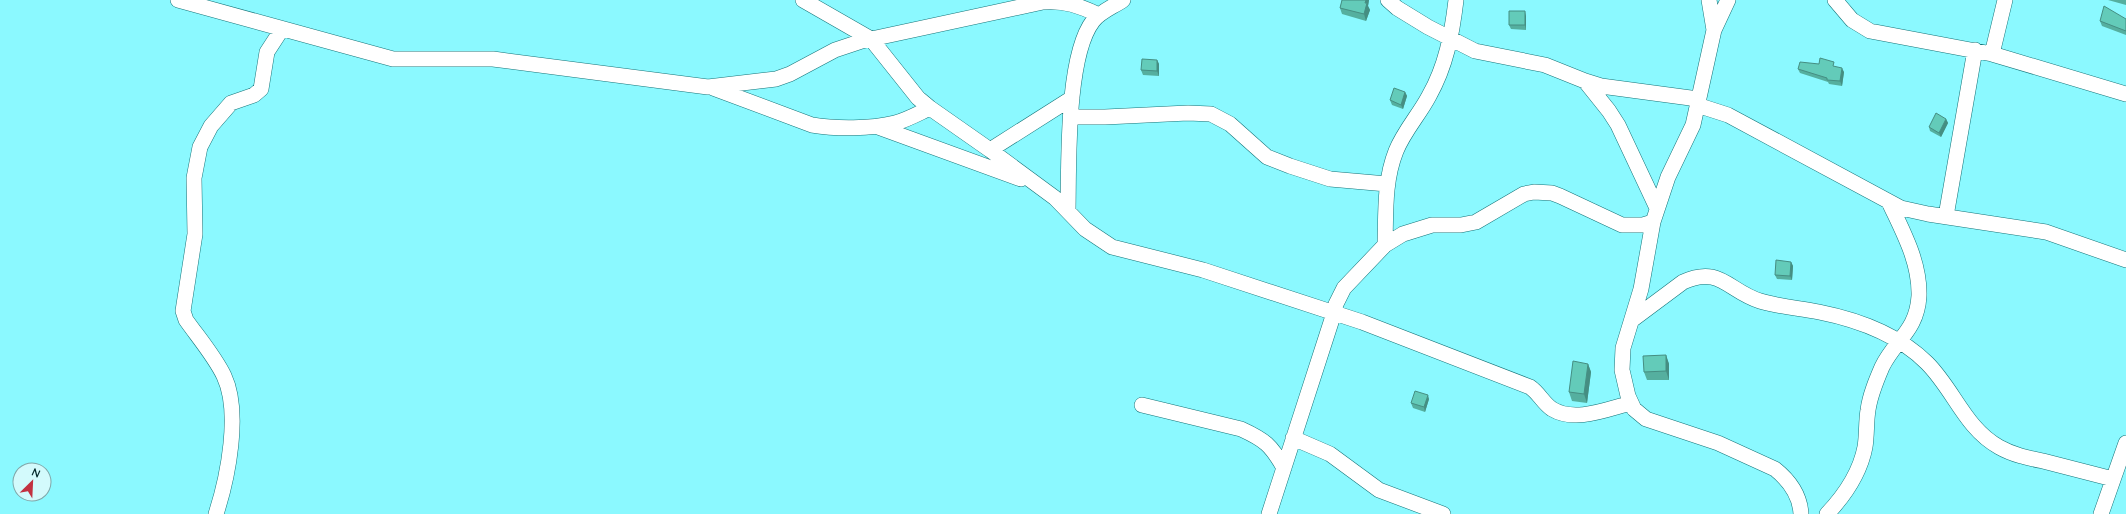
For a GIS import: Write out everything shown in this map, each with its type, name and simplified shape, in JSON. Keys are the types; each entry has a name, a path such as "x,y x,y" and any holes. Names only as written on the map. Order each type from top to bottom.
{"street":[{"path":"178,0 393,59 447,57 492,59 708,87 812,125 839,127 875,126 896,123 930,108"},
{"path":"803,0 870,39 918,98 1036,184 1068,210 1093,236 1121,251 1172,261 1376,327 1530,387 1551,408 1564,414 1584,415 1631,403"},
{"path":"1068,210 1072,98 1076,72 1086,33 1099,15 1123,0"},
{"path":"1388,0 1397,8 1451,40 1486,55 1511,57 1545,65 1601,86 1698,102 1728,115 1888,202 1915,212 2046,232 2126,260"},
{"path":"1385,245 1387,184 1396,151 1403,137 1430,96 1439,77 1451,40 1456,0"},
{"path":"1709,0 1714,30"},
{"path":"1728,0 1714,30 1690,135 1668,177 1655,215 1640,289 1622,357 1624,384 1631,403 1639,414 1646,419 1718,443 1775,470 1786,478 1794,489 1801,514"},
{"path":"1835,0 1852,20 1864,28 1992,54 2126,94"},
{"path":"1992,54 2005,0"},
{"path":"708,87 776,79 790,74 835,50 870,39 1053,1 1074,4 1099,15"},
{"path":"216,514 232,444 232,428 228,394 224,376 186,320 183,311 183,303 195,234 195,168 205,136 219,115 231,103 254,95 261,89 268,52 282,29"},
{"path":"1946,216 1975,50"},
{"path":"1585,81 1609,111 1618,125 1655,215"},
{"path":"990,150 1072,98"},
{"path":"1071,116 1121,117 1188,112 1211,114 1230,124 1267,157 1330,179 1387,184"},
{"path":"875,126 1036,184"},
{"path":"1268,514 1339,295 1385,245 1403,234 1432,225 1461,225 1476,222 1524,194 1534,192 1552,193 1622,225 1643,225 1655,215"},
{"path":"1826,514 1841,500 1855,476 1865,447 1868,410 1875,384 1883,365 1914,321 1917,309 1919,284 1913,256 1888,202"},
{"path":"1632,320 1683,282 1696,277 1710,276 1719,278 1736,291 1756,300 1784,308 1819,312 1843,317 1882,332 1915,352 1938,375 1970,423 1989,441 2013,454 2113,479"},
{"path":"1142,406 1241,429 1272,448 1284,468"},
{"path":"1293,438 1330,454 1379,490 1442,514"},
{"path":"2101,514 2126,443"}],"building":[{"path":"1342,0 1366,0 1365,3 1367,3 1364,14 1340,8"},
{"path":"2104,6 2126,19 2126,31 2100,21"},
{"path":"1509,11 1525,11 1525,25 1509,25"},
{"path":"1820,58 1834,62 1833,66 1842,68 1840,81 1827,80 1827,78 1798,69 1800,62 1819,64"},
{"path":"1142,59 1157,60 1157,71 1141,70"},
{"path":"1394,88 1405,92 1401,105 1390,100"},
{"path":"1936,113 1946,119 1939,133 1929,127"},
{"path":"1776,260 1791,262 1790,276 1775,275"},
{"path":"1666,355 1666,371 1644,372 1643,356"},
{"path":"1573,361 1588,364 1584,394 1569,392"},
{"path":"1415,391 1428,395 1424,407 1411,403"}]}
